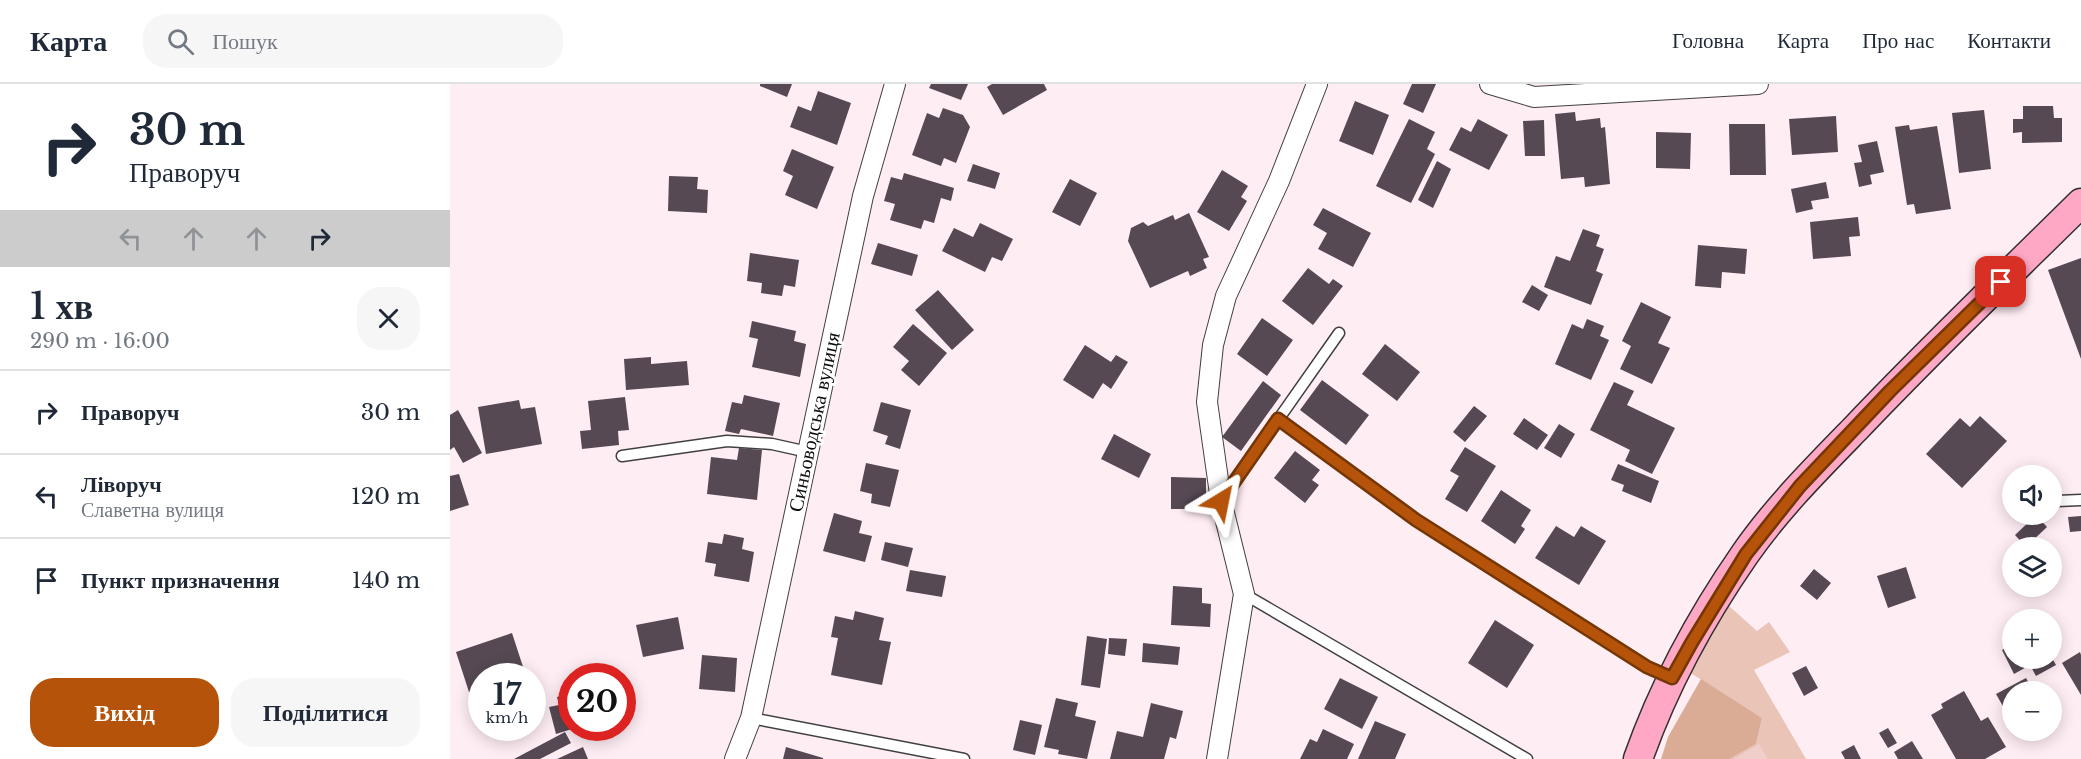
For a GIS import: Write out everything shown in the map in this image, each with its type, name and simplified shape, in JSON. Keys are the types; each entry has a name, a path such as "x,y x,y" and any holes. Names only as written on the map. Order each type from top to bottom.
{"main road":[{"path":"1638,759 1672,678 1692,642 1746,554 1800,486 1890,391 2081,203"}],"street":[{"name":"Синьоводська вулиця","path":"735,759 751,718 863,196 895,84"},
{"path":"1217,759 1244,594 1221,501 1207,402 1213,345 1226,296 1279,181 1317,84"},
{"path":"1490,84 1534,97 1758,84"}],"lane":[{"path":"1221,501 1339,333"},
{"path":"1278,419 1416,520 1647,667 1672,678"},
{"path":"622,456 727,441 772,444 808,452"},
{"path":"2062,501 2081,500"},
{"path":"1244,594 1527,759"},
{"path":"751,718 964,759"}],"shaded area":[{"path":"1729,606 1757,631 1769,622 1790,652 1754,670 1806,759 1730,759 1756,744 1762,718 1689,672"},
{"path":"1701,679 1762,718 1756,744 1730,759 1661,759 1668,737"},
{"path":"1759,744 1768,759 1734,759"}],"building":[{"path":"760,84 792,84 787,97 760,86"},
{"path":"931,84 968,84 961,100 929,88"},
{"path":"992,84 1044,84 1047,90 1003,115 987,87"},
{"path":"1412,84 1436,84 1423,113 1403,104"},
{"path":"818,91 851,103 837,145 790,127 798,106 811,111"},
{"path":"1355,101 1389,115 1373,155 1339,141"},
{"path":"2023,106 2053,106 2054,118 2062,118 2062,142 2022,143 2022,132 2013,133 2013,119 2023,119"},
{"path":"943,108 963,115 970,127 956,163 944,158 941,166 912,155 927,113 939,118"},
{"path":"1984,110 1991,169 1959,173 1952,113"},
{"path":"1575,112 1576,121 1600,118 1601,128 1605,127 1610,184 1585,187 1584,177 1561,179 1555,114"},
{"path":"1836,116 1838,152 1792,155 1789,119"},
{"path":"1409,119 1435,132 1427,149 1435,154 1411,203 1376,186"},
{"path":"1478,119 1508,135 1489,170 1449,150 1461,127 1471,132"},
{"path":"1544,120 1545,156 1525,156 1523,121"},
{"path":"1729,124 1765,124 1766,175 1730,175"},
{"path":"1909,125 1910,130 1937,126 1951,209 1916,214 1914,204 1907,205 1895,127"},
{"path":"1656,132 1691,133 1690,169 1656,168"},
{"path":"1877,141 1884,172 1870,175 1872,184 1859,187 1854,163 1862,162 1858,145"},
{"path":"792,149 834,167 817,209 785,195 793,176 783,171"},
{"path":"1437,161 1451,169 1433,208 1418,200"},
{"path":"973,164 1000,173 995,189 967,181"},
{"path":"1222,170 1248,186 1241,197 1247,201 1229,231 1197,212"},
{"path":"904,173 954,188 951,201 941,198 934,223 924,220 921,229 890,220 895,204 884,201 891,177 902,180"},
{"path":"669,176 698,177 697,189 708,190 707,213 668,211"},
{"path":"1070,179 1097,193 1080,226 1052,212"},
{"path":"1826,182 1829,198 1811,201 1813,209 1796,213 1791,189"},
{"path":"1323,208 1371,233 1353,267 1318,249 1327,233 1313,225"},
{"path":"1189,213 1209,257 1203,259 1207,268 1190,276 1188,271 1150,288 1128,241 1131,228 1143,222 1148,226 1173,215 1175,220"},
{"path":"1858,217 1860,236 1849,237 1851,256 1813,259 1810,222"},
{"path":"980,223 1013,239 1002,261 992,257 985,272 942,251 954,228 973,237"},
{"path":"1583,229 1600,235 1596,246 1604,249 1596,271 1603,274 1591,305 1544,287 1556,256 1570,261"},
{"path":"878,243 918,255 912,276 871,264"},
{"path":"1698,245 1747,249 1745,274 1722,272 1721,288 1695,286"},
{"path":"750,253 799,260 795,287 784,285 782,296 761,293 762,283 747,281"},
{"path":"2081,258 2081,359 2048,270"},
{"path":"1308,268 1329,284 1333,279 1343,286 1313,325 1282,301"},
{"path":"1532,285 1548,295 1539,311 1522,302"},
{"path":"938,290 974,330 952,350 915,310"},
{"path":"1641,302 1671,317 1658,343 1670,348 1652,384 1620,369 1631,346 1622,341"},
{"path":"1262,318 1293,340 1267,376 1237,354"},
{"path":"1587,319 1604,326 1600,336 1609,340 1591,380 1555,364 1572,324 1583,329"},
{"path":"752,321 796,331 794,341 806,344 800,377 752,367 758,339 749,337"},
{"path":"913,324 947,353 919,386 901,370 909,361 893,347"},
{"path":"1385,344 1420,372 1397,401 1362,374"},
{"path":"1085,345 1111,362 1116,355 1128,362 1111,389 1103,383 1093,399 1063,380"},
{"path":"651,357 651,364 687,361 689,385 626,390 624,359"},
{"path":"1322,380 1369,415 1346,445 1300,410"},
{"path":"1263,381 1281,395 1241,451 1222,437"},
{"path":"1614,382 1634,391 1627,405 1675,428 1652,474 1625,461 1630,450 1590,430"},
{"path":"744,395 780,403 773,436 741,429 739,434 725,431 732,402 742,404"},
{"path":"625,397 629,430 618,431 619,445 582,449 580,431 591,430 588,401"},
{"path":"519,400 521,409 535,407 542,444 486,454 478,407"},
{"path":"881,402 911,410 900,449 885,444 888,436 873,431"},
{"path":"1474,406 1487,416 1465,442 1453,432"},
{"path":"458,410 482,453 463,463 454,447 450,450 450,415"},
{"path":"1980,416 2007,441 1962,488 1926,454 1960,418 1970,427"},
{"path":"1524,418 1548,435 1537,450 1513,434"},
{"path":"1559,424 1575,434 1561,458 1544,448"},
{"path":"1114,434 1151,454 1139,478 1101,459"},
{"path":"1465,447 1496,466 1467,512 1445,499 1459,476 1450,471"},
{"path":"739,448 762,450 757,500 707,494 711,457 737,460"},
{"path":"1295,451 1320,470 1312,480 1319,485 1305,503 1274,478"},
{"path":"866,463 899,470 890,507 871,503 872,494 860,491"},
{"path":"1618,464 1659,481 1651,503 1622,491 1624,485 1611,480"},
{"path":"459,474 469,505 450,511 450,476"},
{"path":"1171,477 1206,478 1206,509 1171,509"},
{"path":"1501,490 1531,510 1521,526 1525,529 1515,544 1481,521"},
{"path":"834,513 862,521 859,533 872,536 865,562 823,551"},
{"path":"2081,516 2081,531 2070,532 2068,517"},
{"path":"2026,525 2045,525 2047,527 2036,537 2017,537 2015,535"},
{"path":"1556,526 1574,537 1581,526 1606,541 1579,585 1535,558"},
{"path":"724,534 744,538 742,549 754,552 749,582 714,576 716,564 705,562 708,542 722,544"},
{"path":"885,542 913,548 908,567 881,560"},
{"path":"1906,567 1916,598 1888,608 1877,576"},
{"path":"1814,569 1831,583 1817,600 1800,586"},
{"path":"910,570 946,576 942,597 906,591"},
{"path":"1173,586 1202,588 1202,603 1211,604 1210,627 1171,625"},
{"path":"855,611 884,618 879,640 891,642 882,685 831,675 838,638 831,637 835,616 853,620"},
{"path":"678,617 684,649 643,657 636,625"},
{"path":"1495,620 1534,645 1507,688 1468,663"},
{"path":"512,633 522,663 468,663 468,689 456,652"},
{"path":"1087,636 1107,639 1100,688 1081,685"},
{"path":"1109,638 1127,639 1125,656 1108,654"},
{"path":"1143,643 1180,647 1178,665 1142,662"},
{"path":"2080,652 2081,695 2062,663"},
{"path":"702,655 737,658 735,692 699,689"},
{"path":"1806,666 1818,688 1804,696 1792,673"},
{"path":"2012,669 2023,669 2014,674"},
{"path":"2032,669 2049,669 2036,676"},
{"path":"1340,678 1378,697 1362,729 1324,709"},
{"path":"1964,691 1981,721 1988,717 2006,747 1985,759 1956,759 1931,715 1943,708 1941,704"},
{"path":"2002,691 2002,705 1996,694"},
{"path":"1056,698 1078,703 1075,716 1096,721 1087,759 1058,754 1059,750 1044,747"},
{"path":"1151,703 1183,711 1176,739 1170,737 1164,759 1110,759 1117,731 1143,737"},
{"path":"558,705 558,733 556,734 549,707"},
{"path":"1020,720 1042,725 1035,755 1013,750"},
{"path":"1375,721 1406,734 1395,759 1358,759"},
{"path":"1888,728 1897,743 1888,748 1879,733"},
{"path":"1323,729 1354,744 1347,759 1300,759 1310,739 1317,742"},
{"path":"558,736 558,741 570,741 571,743 540,759 514,759"},
{"path":"1912,741 1923,759 1898,759 1894,752"},
{"path":"1854,745 1861,759 1845,759 1841,752"},
{"path":"583,747 588,759 557,759"},
{"path":"786,747 823,758 823,759 783,759"}],"route":[{"path":"1221,501 1278,419 1416,520 1647,667 1672,678 1746,554 1800,486 1890,391 2001,282"}]}
